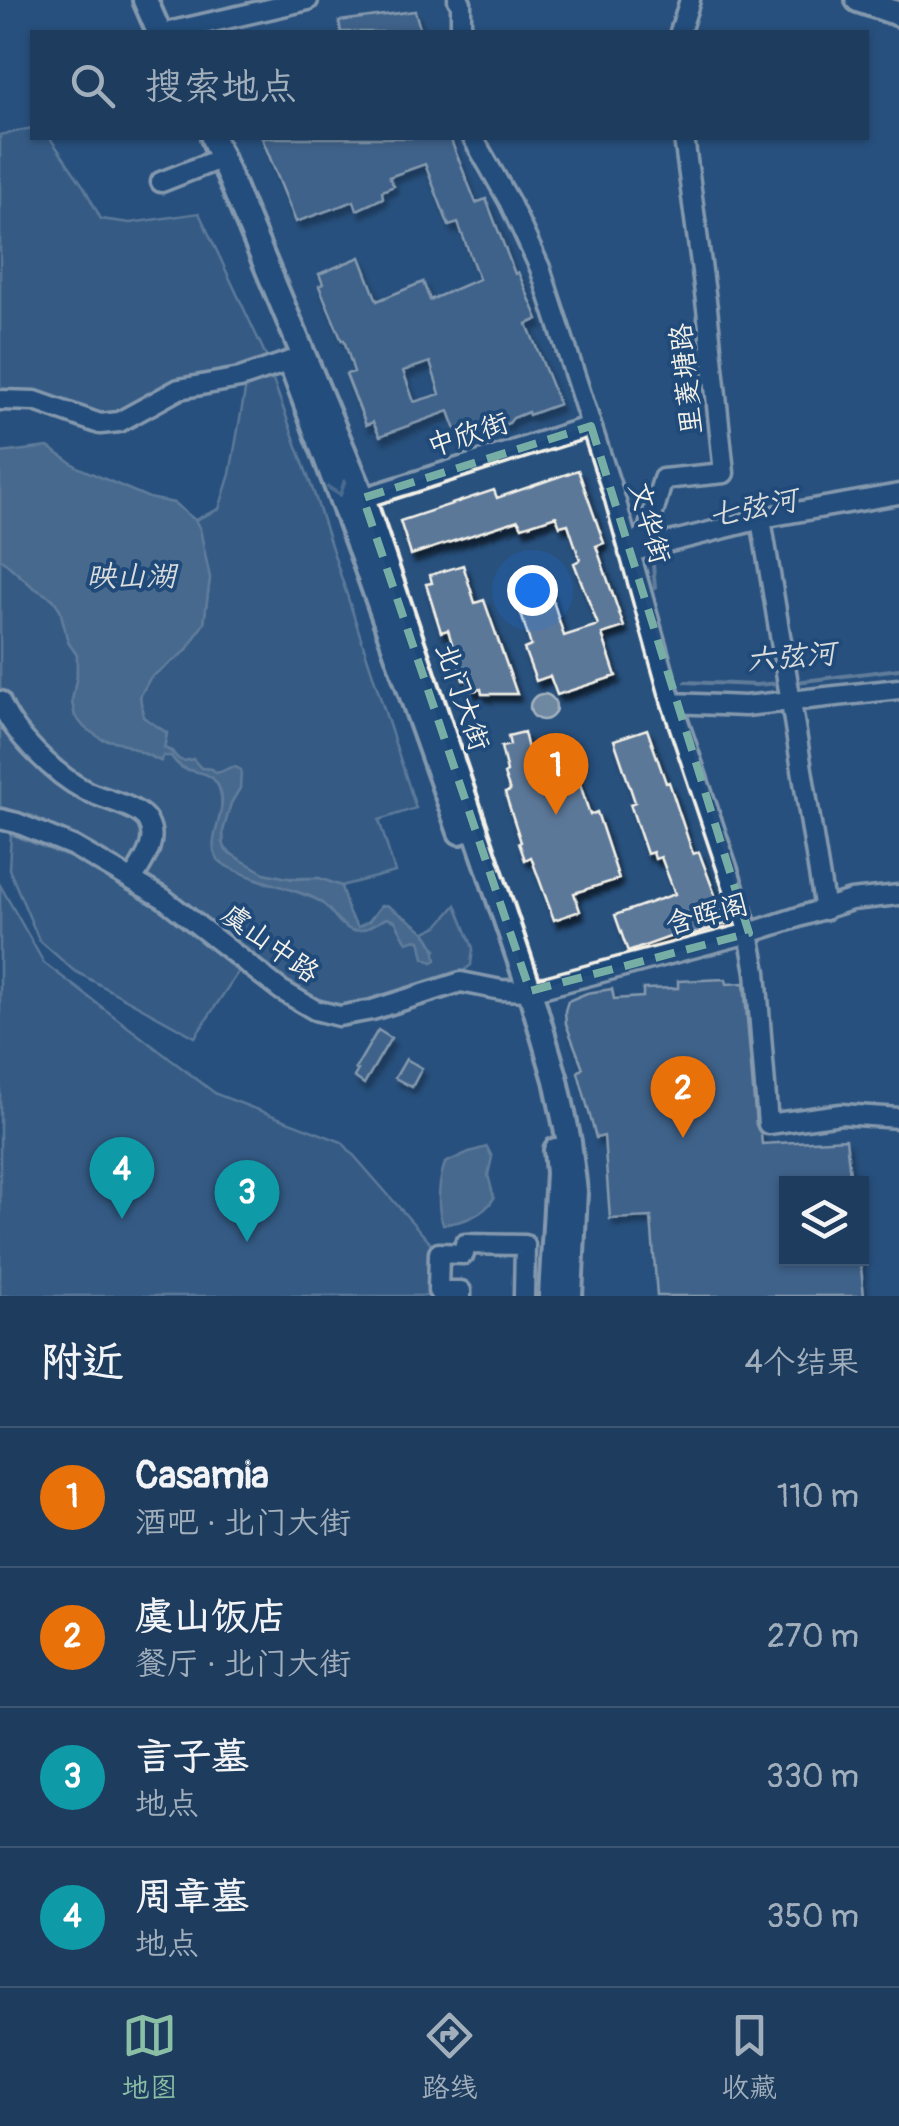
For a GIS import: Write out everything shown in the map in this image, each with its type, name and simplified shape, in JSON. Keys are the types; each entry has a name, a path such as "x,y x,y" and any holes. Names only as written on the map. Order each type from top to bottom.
{"main road":[{"path":"145,0 158,30"},
{"path":"162,0 172,30"},
{"path":"869,1 899,5"},
{"path":"869,1 899,14"},
{"name":"北门大街","path":"203,140 290,362 556,1080 575,1192 570,1296"},
{"name":"北门大街","path":"215,140 362,498 522,990 555,1132 558,1172 551,1296"}],"street":[{"path":"181,30 308,0"},
{"path":"458,0 462,30"},
{"path":"681,30 690,0"},
{"name":"文华街","path":"474,140 509,201 540,268 630,552 672,703 749,934 756,972 768,1124 841,1114 899,1118"},
{"name":"里菱塘路","path":"630,552 648,530 664,478 724,473 684,140"},
{"path":"161,182 212,162"},
{"path":"0,400 35,401 100,424 119,422 180,389 240,378 290,362"},
{"name":"中欣街","path":"362,498 591,426"},
{"path":"630,552 762,528 899,494"},
{"path":"762,528 825,910"},
{"path":"672,703 745,706 789,688 899,689"},
{"path":"0,700 13,725 56,770 82,789 137,810 148,820 150,849 132,880"},
{"name":"虞山中路","path":"0,819 73,846 163,898 281,990 315,1010 339,1016 372,1010 461,982 522,990"},
{"name":"含晖阁","path":"522,990 749,934 850,900 899,895"},
{"path":"462,1296 461,1291 438,1291 439,1253 464,1254 464,1244 525,1245 524,1296"}],"highlighted area":[{"path":"591,426 749,933 530,991 363,498"}],"shaded area":[{"path":"30,128 30,140 51,140 101,219 130,223 199,213 268,360 184,378 120,414 94,417 0,395 0,135"},
{"path":"247,380 273,380 315,496 416,808 379,820 395,872 341,886 319,878 285,878 259,872 235,857 224,847 223,831 240,788 220,773 180,762 172,751 164,748 167,733 143,717 140,696 150,678 186,651 204,623 210,578 195,520 219,509 230,474"},
{"path":"0,558 53,599 60,609 68,642 77,655 72,701 75,716 102,739 119,742 160,761 162,755 171,756 184,769 214,780 221,809 214,851 226,866 323,902 349,929 368,927 387,918 396,921 405,939 420,940 423,952 436,950 425,932 438,926 456,905 473,948 471,965 462,972 348,1009 315,1003 112,857 33,816 0,807"},
{"path":"11,834 94,867 157,902 238,972 195,1037 73,970 39,940 9,869"},
{"path":"0,885 44,963 216,1094 342,1142 439,1253 438,1296 0,1296"}],"water":[{"name":"映山湖","path":"48,447 79,468 149,498 174,503 200,529 210,578 204,623 186,651 150,678 140,696 143,717 167,733 164,748 180,760 193,759 201,768 216,773 231,767 241,770 240,788 223,831 226,851 264,873 292,879 319,878 341,886 349,914 358,927 387,905 425,933 436,960 424,958 420,940 407,942 395,921 387,918 365,929 351,930 310,896 223,863 214,850 221,791 211,777 183,767 171,756 163,756 161,761 119,742 102,739 75,716 72,701 77,655 68,642 60,609 53,599 0,558 0,453"},
{"path":"543,694 552,698 556,707 552,716 543,720 534,716 530,707 534,698"},
{"path":"487,1147 492,1157 488,1175 494,1198 472,1217 443,1224 439,1194 445,1163"}],"building":[{"path":"415,11 420,30 341,30 339,21"},
{"path":"263,140 451,140 476,203 486,199 515,274 518,272 538,319 527,324 559,404 529,415 528,412 460,441 449,411 380,436 373,422 366,425 346,374 354,372 319,286 323,284 319,274 360,257 377,301 423,282 430,300 479,279 458,223 449,226 425,164 389,177 394,186 382,191 383,198 357,210 354,201 296,222","holes":["430,362 440,394 414,402 403,371"]},
{"path":"578,470 604,543 596,546 624,627 602,634 616,676 557,695 550,676 536,681 524,649 531,646 514,591 520,589 516,576 543,568 564,636 598,625 574,563 580,560 568,524 560,526 556,516 522,527 518,520 411,555 400,521 494,490 497,498"},
{"path":"463,565 475,603 484,600 517,694 471,691 468,680 463,680 448,630 441,632 426,584 432,583 430,575"},
{"path":"647,729 693,854 699,852 726,924 691,935 689,930 628,952 615,915 675,894 661,857 655,859 653,852 647,854 614,740"},
{"path":"524,732 530,758 568,747 590,815 597,812 619,879 574,893 580,911 554,920 531,857 525,860 505,793 510,791 501,747 510,745 508,736"},
{"path":"726,979 727,984 744,983 756,1125 762,1144 846,1139 850,1176 779,1176 779,1266 861,1266 864,1296 657,1296 651,1217 610,1219 604,1136 596,1138 578,1072 583,1068 565,1011 568,1001 587,993 612,989 614,999 643,997 643,989 678,988 678,981"},
{"path":"378,1030 391,1038 364,1084 354,1077 358,1070 355,1069"},
{"path":"406,1059 422,1068 412,1087 395,1078"}],"waterway":[{"name":"七弦河","path":"652,553 655,588"},
{"name":"六弦河","path":"796,682 899,669"},
{"name":"六弦河","path":"686,682 781,683"}],"place":[{"name":"Casamia","path":"556,815"},
{"name":"虞山饭店","path":"683,1138"},
{"name":"周章墓","path":"122,1219"},
{"name":"言子墓","path":"247,1242"}]}
